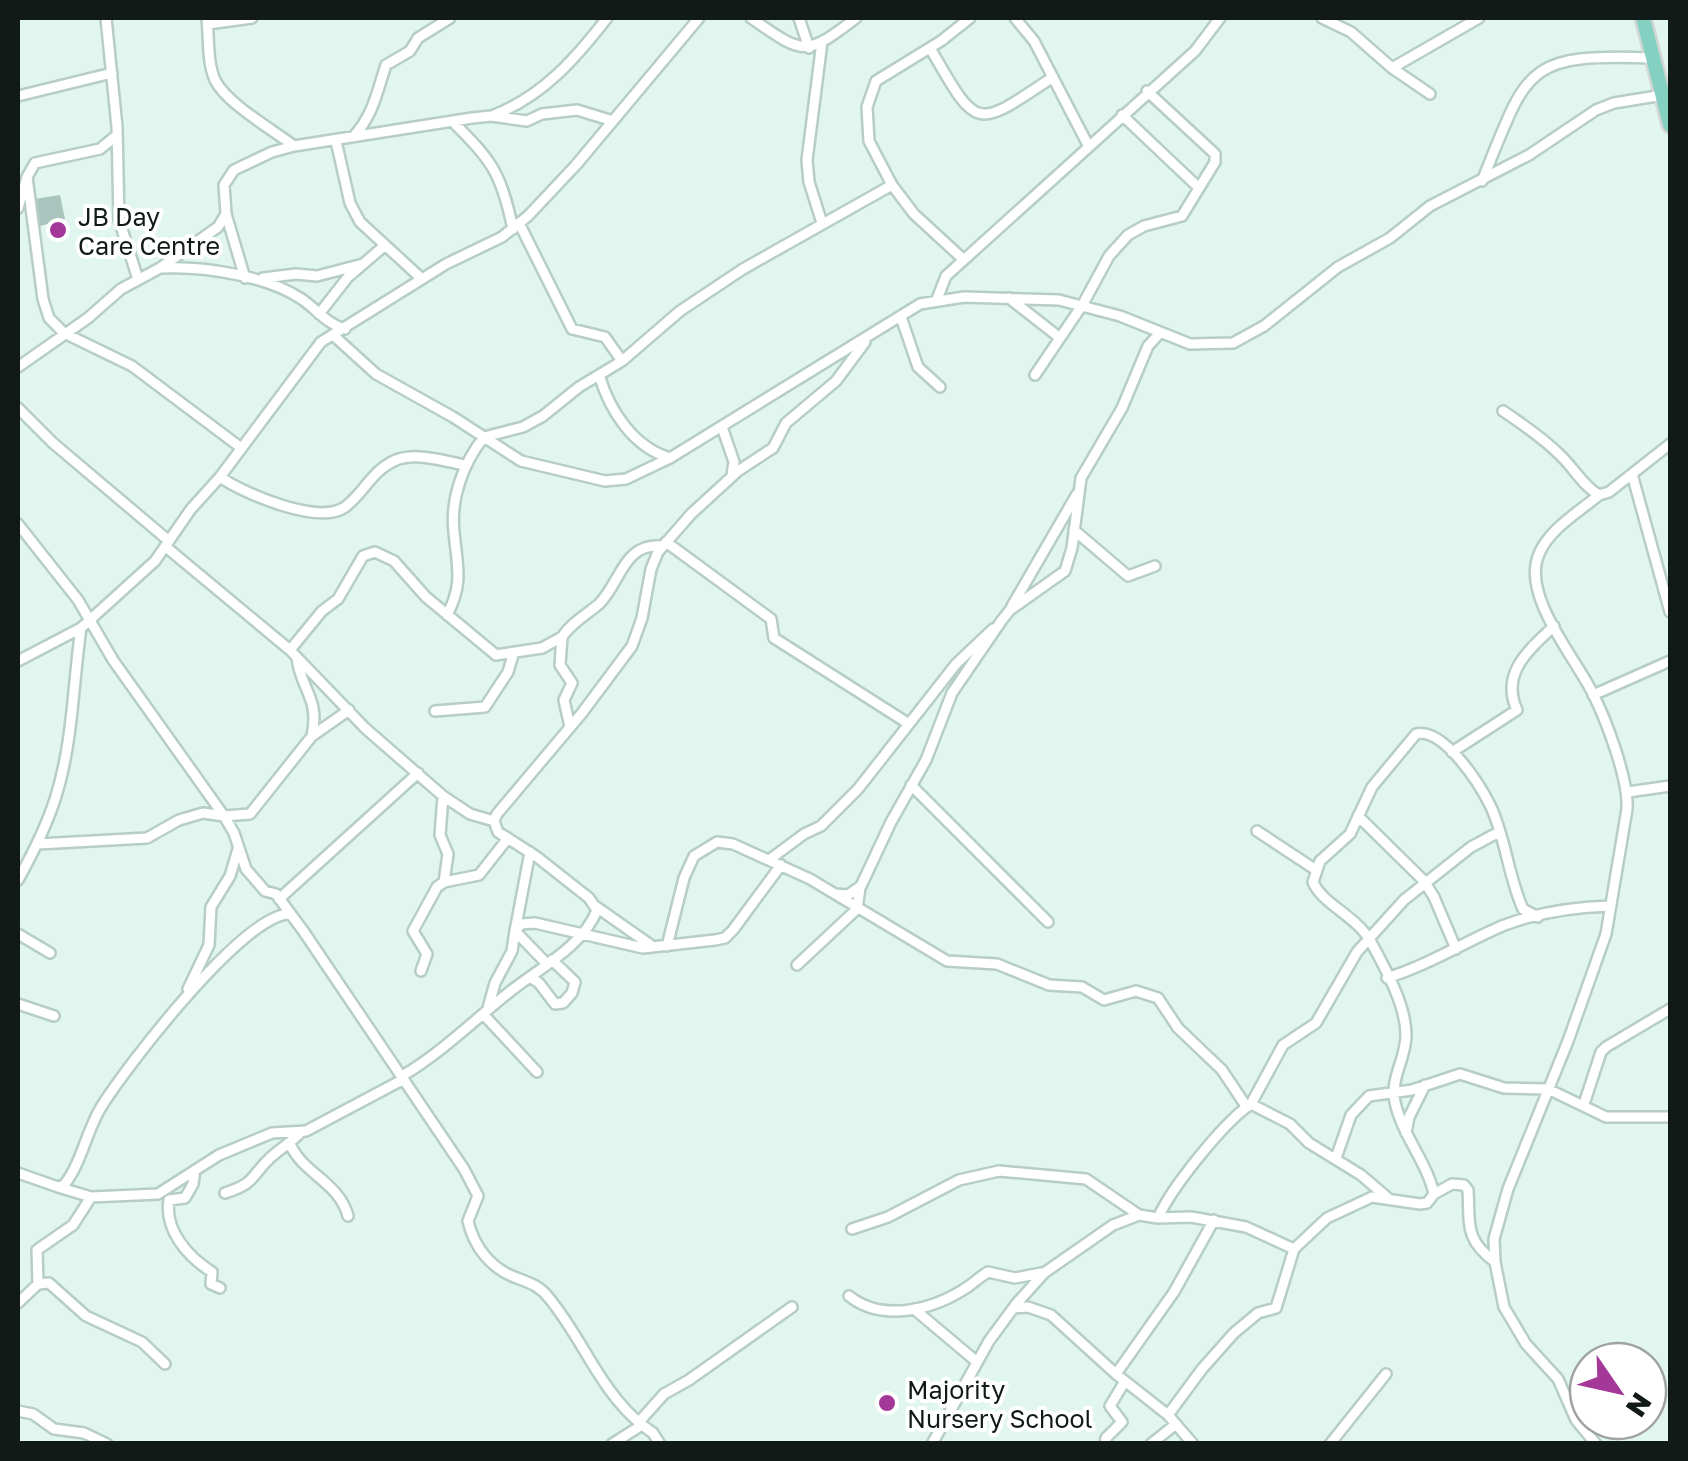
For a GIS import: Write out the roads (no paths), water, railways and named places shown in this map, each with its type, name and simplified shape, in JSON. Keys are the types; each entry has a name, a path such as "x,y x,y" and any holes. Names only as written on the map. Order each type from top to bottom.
{"main road":[{"path":"1643,18 1670,116"}],"street":[{"path":"106,18 117,135 118,220 138,279"},
{"path":"252,18 208,21 216,82 294,146"},
{"path":"351,140 377,99 386,65 410,52 418,38 450,18"},
{"path":"491,116 520,102 566,69 607,18"},
{"path":"18,660 81,628 156,561 191,509 220,477 322,342 516,226 576,165 699,18"},
{"path":"751,18 787,43 809,48 856,18"},
{"path":"799,18 809,48"},
{"path":"964,260 914,214 892,184 869,141 869,95 876,81 970,18"},
{"path":"1015,18 1034,41 1089,147"},
{"path":"937,299 940,286 964,260 1195,51 1220,18"},
{"path":"1322,18 1350,32 1430,94"},
{"path":"1392,68 1479,18"},
{"path":"822,42 807,160 808,182 822,223"},
{"path":"930,48 959,98 973,112 986,116 999,113 1053,76"},
{"path":"1482,181 1517,96 1532,77 1568,59 1652,58"},
{"path":"18,96 112,73"},
{"path":"1035,375 1083,304 1109,256 1128,235 1144,226 1182,216 1215,162 1216,154 1148,91"},
{"path":"333,335 376,374 521,460 605,481 626,478 670,458 920,304 937,299 1059,300 1083,304 1201,346 1233,342 1294,304 1338,268 1390,238 1430,206 1560,136 1596,110 1663,95"},
{"path":"249,279 226,214 224,185 228,175 272,152 491,116 527,120 577,110 613,120"},
{"path":"1122,115 1198,187"},
{"path":"453,122 491,161 516,226 572,329 605,338 622,362"},
{"path":"18,208 26,177 35,163 100,149 117,135"},
{"path":"336,141 350,203 360,222 422,279"},
{"path":"100,149 118,160"},
{"path":"26,177 42,299 50,318 64,333 132,366 240,448"},
{"path":"447,616 460,571 453,530 465,465 484,437 524,427 622,362 680,311 892,184"},
{"path":"18,367 138,279 218,227 226,214"},
{"path":"319,314 333,293 384,247"},
{"path":"249,279 317,276 363,264"},
{"path":"160,268 192,266 286,290 330,324 345,329"},
{"path":"1009,298 1060,338"},
{"path":"900,317 918,367 940,387"},
{"path":"1010,610 1062,576 1069,562 1084,470 1122,408 1154,332"},
{"path":"654,948 530,852 498,832 496,814 570,727 638,634 651,569 664,544 731,478 773,448 786,424 836,381 870,336"},
{"path":"600,374 604,390 635,440 653,453 670,458"},
{"path":"18,408 293,654 443,796 470,814 494,821"},
{"path":"1503,411 1536,433 1599,495"},
{"path":"722,426 734,462 731,478"},
{"path":"1596,1444 1576,1420 1558,1380 1526,1344 1504,1308 1495,1262 1498,1217 1606,934 1628,792 1594,694 1537,594 1534,570 1539,552 1556,531 1670,444"},
{"path":"220,477 242,493 274,505 324,512 345,507 371,477 399,458 414,456 465,465"},
{"path":"1632,474 1670,612"},
{"path":"1622,482 1634,486"},
{"path":"797,965 857,909 861,886 937,737 952,693 1010,610 1078,492"},
{"path":"18,524 92,620 114,660 224,816 246,869 255,882 280,899 475,1186 478,1203 468,1221 481,1253 500,1270 536,1285 550,1298 609,1391 654,1432 660,1444"},
{"path":"1074,530 1128,576 1155,566"},
{"path":"293,654 318,616 338,599 354,567 368,553 383,554 394,561 447,616 496,655 513,655 562,638 598,604 630,556 664,544 772,619 774,638 908,724"},
{"path":"769,860 822,826 858,789 956,664 1002,620"},
{"path":"1452,752 1517,710 1510,689 1517,664 1554,626"},
{"path":"18,880 38,844 57,793 74,698 74,665 81,628"},
{"path":"562,638 560,664 572,683 564,700 570,727"},
{"path":"293,654 313,698 312,736"},
{"path":"435,711 480,710 508,672 513,655"},
{"path":"1594,694 1670,662"},
{"path":"38,844 147,838 190,816 250,814 312,736 349,710"},
{"path":"1434,1194 1406,1134 1393,1091 1406,1034 1401,1009 1369,938 1358,924 1317,891 1313,882 1316,870 1350,834 1372,786 1416,734 1431,733 1452,752 1491,807 1522,909 1538,918"},
{"path":"280,899 418,773"},
{"path":"911,785 1048,922"},
{"path":"1628,792 1670,786"},
{"path":"443,796 440,835 448,854 444,882"},
{"path":"1358,816 1424,881 1456,948"},
{"path":"1257,831 1316,870"},
{"path":"1158,1218 1183,1178 1249,1105 1283,1045 1316,1023 1369,938 1424,881 1499,832"},
{"path":"421,972 427,954 413,931 437,886 479,876 508,838"},
{"path":"667,946 684,878 694,856 717,842 733,844 781,865 947,961 998,964 1049,985 1082,987 1104,1000 1126,992 1149,994 1168,1009 1178,1028 1222,1070 1249,1105 1290,1124 1309,1143 1336,1158 1389,1199"},
{"path":"184,997 209,945 209,912 230,876 238,849"},
{"path":"485,1012 494,983 512,951 530,852"},
{"path":"514,932 521,924 530,922 580,936 654,948 726,938 781,865"},
{"path":"834,894 848,895 861,886"},
{"path":"225,1193 252,1182 270,1158 302,1131 403,1078 447,1045 580,936 596,906"},
{"path":"1387,978 1421,967 1506,925 1578,907 1611,906"},
{"path":"58,1187 68,1181 104,1104 184,997 270,918 290,914"},
{"path":"590,922 604,917 615,920"},
{"path":"514,932 574,982 572,993 563,1003 555,1004 530,976"},
{"path":"18,934 50,953"},
{"path":"18,1004 54,1016"},
{"path":"1584,1104 1606,1046 1670,1009"},
{"path":"485,1012 537,1072"},
{"path":"1336,1158 1342,1135 1360,1102 1369,1096 1460,1074 1504,1088 1548,1089 1606,1117 1670,1117"},
{"path":"1406,1134 1409,1117 1425,1085"},
{"path":"18,1172 92,1197 158,1194 246,1142 284,1130 302,1131"},
{"path":"290,1144 296,1155 340,1195 348,1216"},
{"path":"195,1170 185,1198 169,1200 168,1220 190,1254 212,1272 211,1284 220,1288"},
{"path":"852,1229 888,1217 960,1180 999,1171 1086,1179 1139,1214 1246,1226 1294,1249"},
{"path":"1168,1415 1234,1333 1258,1313 1276,1308 1294,1249 1340,1210 1372,1197 1428,1203 1434,1194 1452,1184 1464,1185 1468,1190 1470,1234 1480,1251 1495,1262"},
{"path":"18,1303 38,1284 37,1250 72,1226 92,1197"},
{"path":"932,1444 977,1362 1044,1273 1113,1225 1139,1214"},
{"path":"1116,1374 1174,1292 1214,1220"},
{"path":"848,1296 868,1309 895,1312 914,1309 964,1289 988,1272 1015,1278 1044,1273"},
{"path":"38,1284 56,1287 86,1316 142,1342 165,1364"},
{"path":"612,1444 641,1423 664,1394 792,1306"},
{"path":"1014,1308 1028,1307 1051,1315 1168,1415 1193,1444"},
{"path":"914,1309 977,1362"},
{"path":"1330,1444 1386,1374"},
{"path":"1105,1444 1122,1422 1110,1406 1125,1381"},
{"path":"18,1411 33,1414 54,1429 84,1433 107,1444"},
{"path":"1151,1444 1176,1424"}],"place":[{"name":"JB Day Care Centre","path":"58,230"},
{"name":"Majority Nursery School","path":"887,1403"}]}
